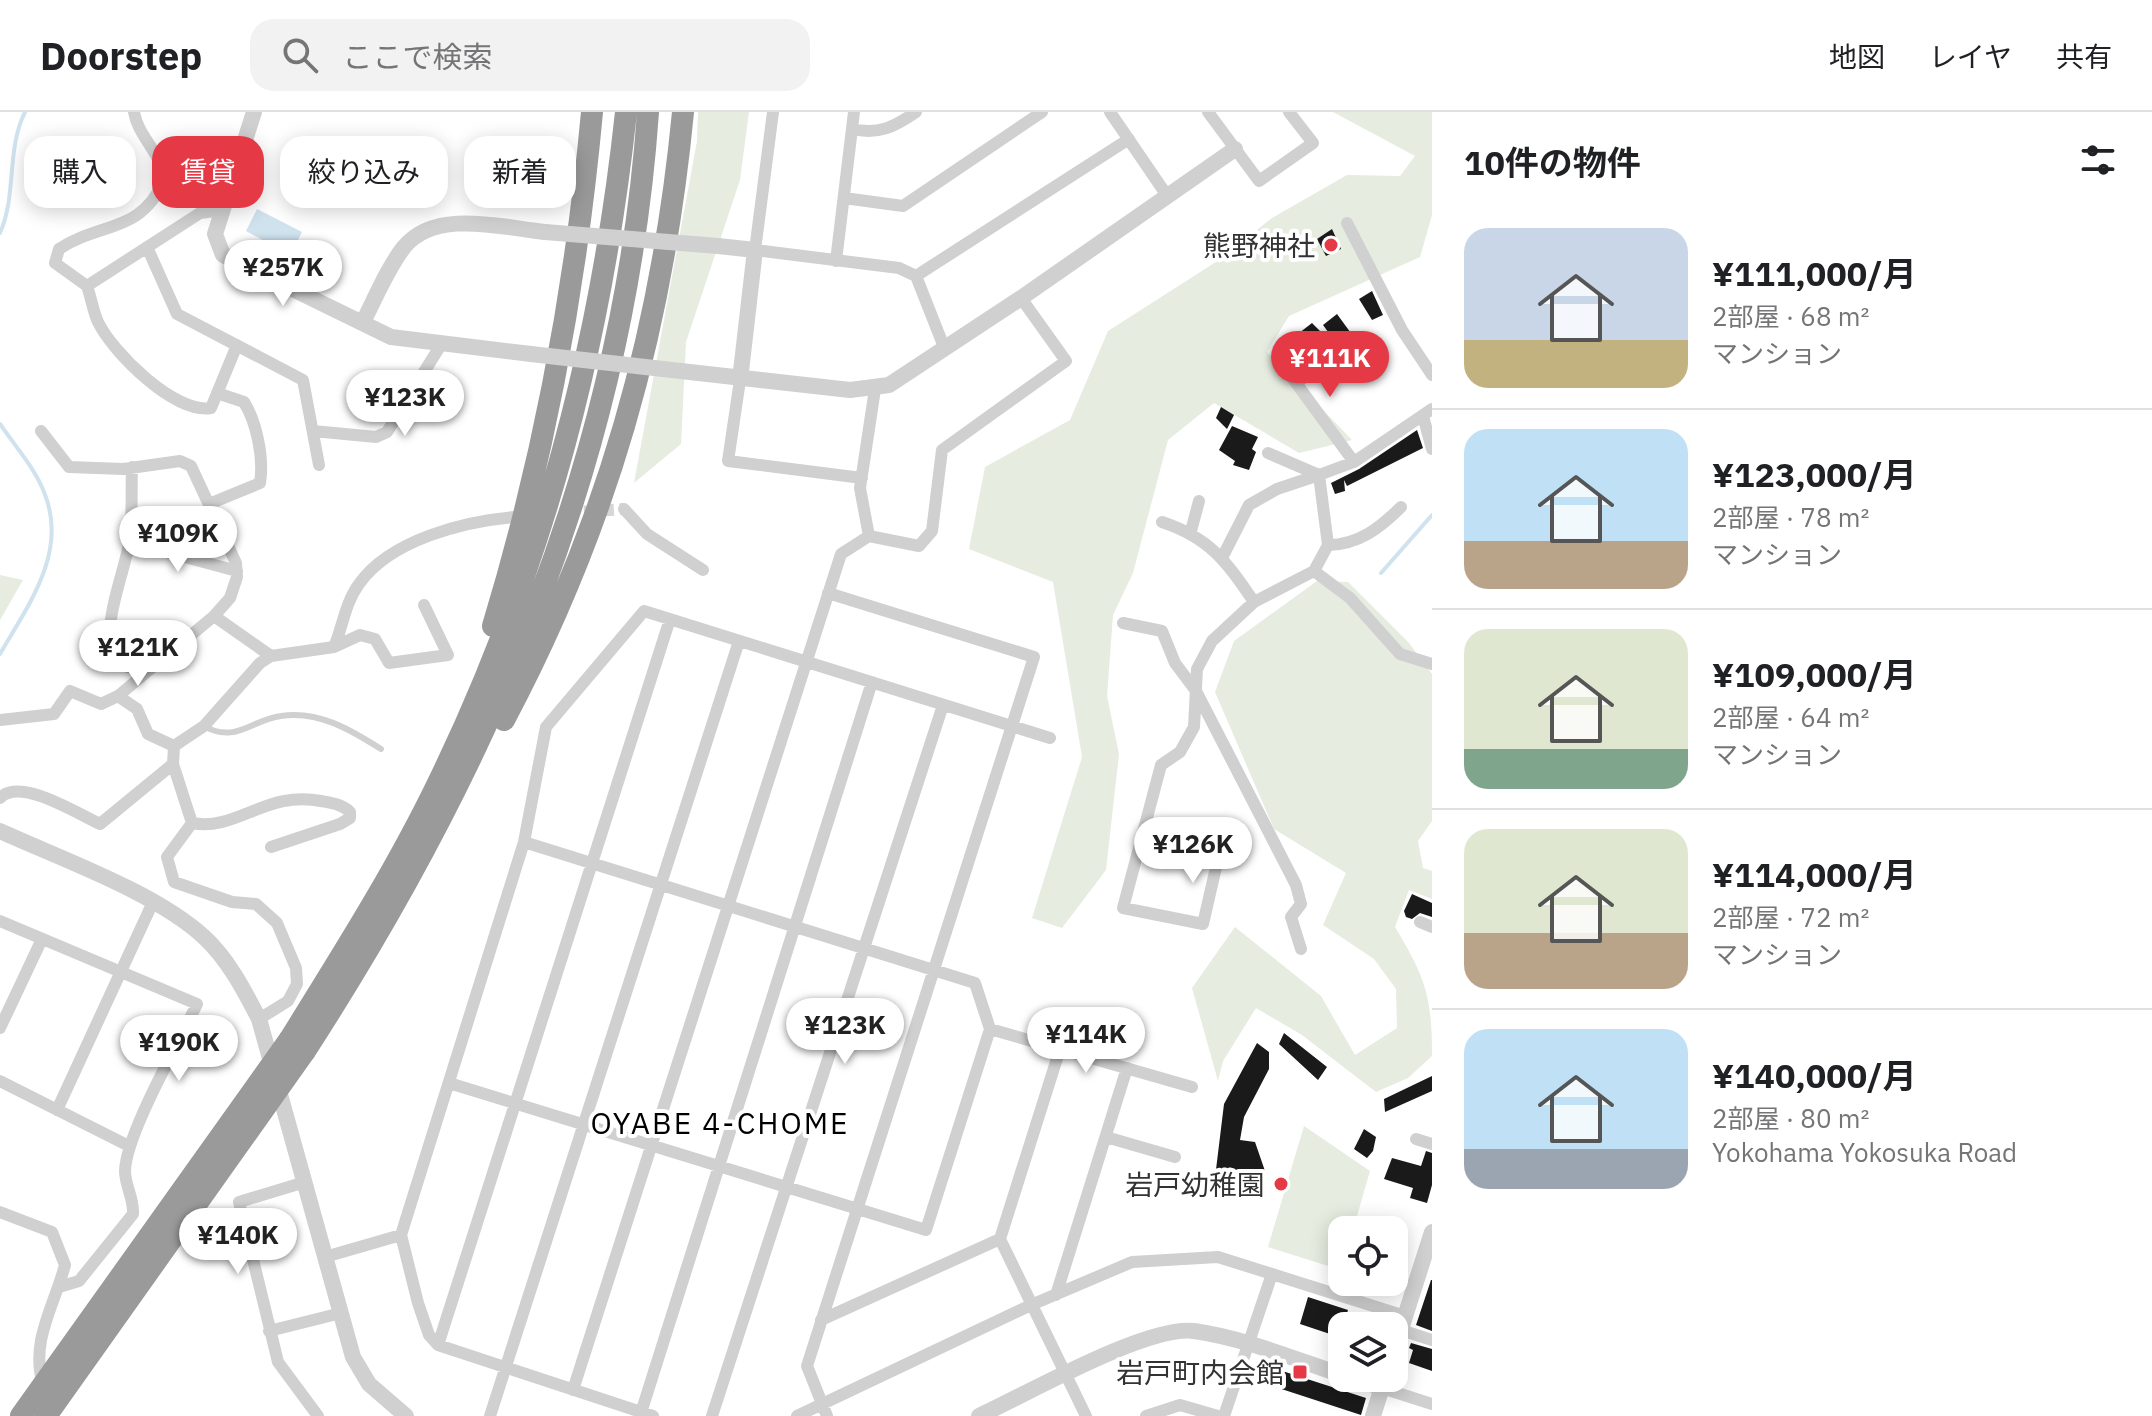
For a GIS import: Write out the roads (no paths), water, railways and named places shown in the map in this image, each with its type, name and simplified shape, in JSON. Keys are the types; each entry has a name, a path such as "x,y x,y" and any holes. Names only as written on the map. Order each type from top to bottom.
{"highway":[{"path":"437,785 490,638 535,474 573,272 592,112"},
{"path":"49,1416 297,1045 437,785 514,609 565,454 601,296 626,112"},
{"path":"349,983 410,880 484,735 556,559 604,400 625,307 648,112"},
{"path":"21,1416 297,1045 399,917 435,856 518,694 593,528 615,465 655,311 683,112"}],"street":[{"path":"134,112 135,121 156,152 164,180 145,210 129,221 59,249 55,263 87,286 98,323 154,384 197,410 211,408 237,345"},
{"path":"254,112 215,234 223,255 232,263 391,337 740,380 875,389 889,385 1021,298 1235,149"},
{"path":"773,112 728,461 862,478"},
{"path":"836,261 854,112"},
{"path":"852,129 871,134 891,129 916,112"},
{"path":"844,198 903,206 1042,112"},
{"path":"1110,112 1168,197"},
{"path":"1208,112 1259,181 1313,143 1289,112"},
{"path":"916,276 1129,139"},
{"path":"87,286 200,213 222,210"},
{"path":"363,322 407,244 427,231 458,223 718,246 899,268 916,276 944,347"},
{"path":"1347,223 1395,318 1432,375"},
{"path":"147,247 177,314 303,380 319,465"},
{"path":"573,1390 841,554 869,536 919,546 932,531 942,450 1066,361 1021,298"},
{"path":"313,431 376,437 387,432 442,343"},
{"path":"1277,357 1354,462"},
{"path":"1303,359 1312,372"},
{"path":"1296,383 1323,364"},
{"path":"869,536 862,478 875,389"},
{"path":"209,504 260,483 262,470 251,413 244,402 217,393"},
{"path":"1223,556 1249,505 1277,489 1354,462 1428,412 1432,449"},
{"path":"0,720 54,714 70,691 101,704 118,696 214,616 230,598 237,571 191,466 180,461 132,467 69,467 41,431"},
{"path":"1268,453 1319,475"},
{"path":"132,467 129,542 107,636 110,649 124,667 136,669 152,666"},
{"path":"1142,835 1220,850 1203,924 1123,908 1142,835 1161,765 1180,752 1194,727 1197,669 1212,641 1254,602 1314,571 1328,545 1319,475"},
{"path":"1191,531 1199,501"},
{"path":"1328,545 1347,545 1384,524 1401,507"},
{"path":"624,509 647,534 703,570"},
{"path":"334,647 346,607 359,583 387,556 440,533 515,517"},
{"path":"1162,522 1191,531 1223,556 1254,602"},
{"path":"129,542 237,571"},
{"path":"1314,571 1350,598 1400,654 1432,664"},
{"path":"824,1410 807,1366 1034,657 828,593"},
{"path":"174,746 204,726 260,663 271,656 334,647 360,635 375,639 389,663 448,655 424,605"},
{"path":"872,682 719,1166 645,1415 438,1345 429,1335 401,1235 524,842 546,727 644,611 872,682 943,705 1050,738"},
{"path":"214,616 271,656"},
{"path":"438,1345 670,619"},
{"path":"1123,623 1162,631 1175,663 1196,691 1296,885 1301,904 1291,917 1301,949"},
{"path":"490,1416 739,641"},
{"path":"118,696 137,709 148,734 174,746"},
{"path":"712,1416 943,705"},
{"path":"174,746 173,764 192,823"},
{"path":"0,798 6,792 21,788 100,824 173,764"},
{"path":"192,823 210,827 278,799 306,798 344,806 350,812 350,818 340,824 271,847"},
{"path":"192,823 167,857 174,882 232,902 256,904 269,912 277,923 296,968 297,984 288,1001 259,1019"},
{"path":"0,831 153,902 204,937 234,973 259,1019 353,1357 369,1384 406,1416"},
{"path":"449,1083 926,1230 990,1029 975,983 524,842"},
{"path":"57,1110 153,902"},
{"path":"0,921 197,1004 129,1146 125,1174 134,1201 133,1214 79,1281 59,1287"},
{"path":"0,1028 42,939"},
{"path":"990,1029 1192,1087"},
{"path":"1060,1049 1000,1239 1086,1416"},
{"path":"1056,1295 1127,1068"},
{"path":"0,1081 129,1146"},
{"path":"1106,1137 1175,1157"},
{"path":"1416,1139 1432,1144"},
{"path":"305,1182 239,1202 278,1362 318,1416"},
{"path":"0,1212 52,1232 65,1265 38,1343 37,1366 49,1416"},
{"path":"1407,1312 1432,1232"},
{"path":"325,1257 401,1235"},
{"path":"821,1320 1000,1239"},
{"path":"797,1416 824,1410 1031,1305 1132,1262 1158,1258 1218,1257 1374,1312"},
{"path":"1148,1415 1180,1405 1221,1416 1272,1274"},
{"path":"269,1331 341,1313"},
{"path":"1408,1326 1432,1340"},
{"path":"979,1416 1128,1344 1171,1331 1193,1331 1328,1371"},
{"path":"1373,1416 1381,1392"},
{"path":"1405,1392 1432,1404"}],"lane":[{"path":"204,726 217,733 233,735 280,716 316,716 356,733 381,749"}],"water":[{"path":"257,209 302,232 290,255 246,231"}],"waterway":[{"path":"0,233 8,203 15,142 25,112"},
{"path":"0,424 40,483 50,514 52,536 42,577 0,654"},
{"path":"1381,573 1432,515"}],"tunnel":[{"path":"566,513 624,509"}],"place":[{"name":"熊野神社","path":"1331,245"},
{"name":"岩戸幼稚園","path":"1281,1184"},
{"name":"岩戸町内会館","path":"1300,1372"}],"district":[{"name":"OYABE 4-CHOME","path":"720,1122"}]}
